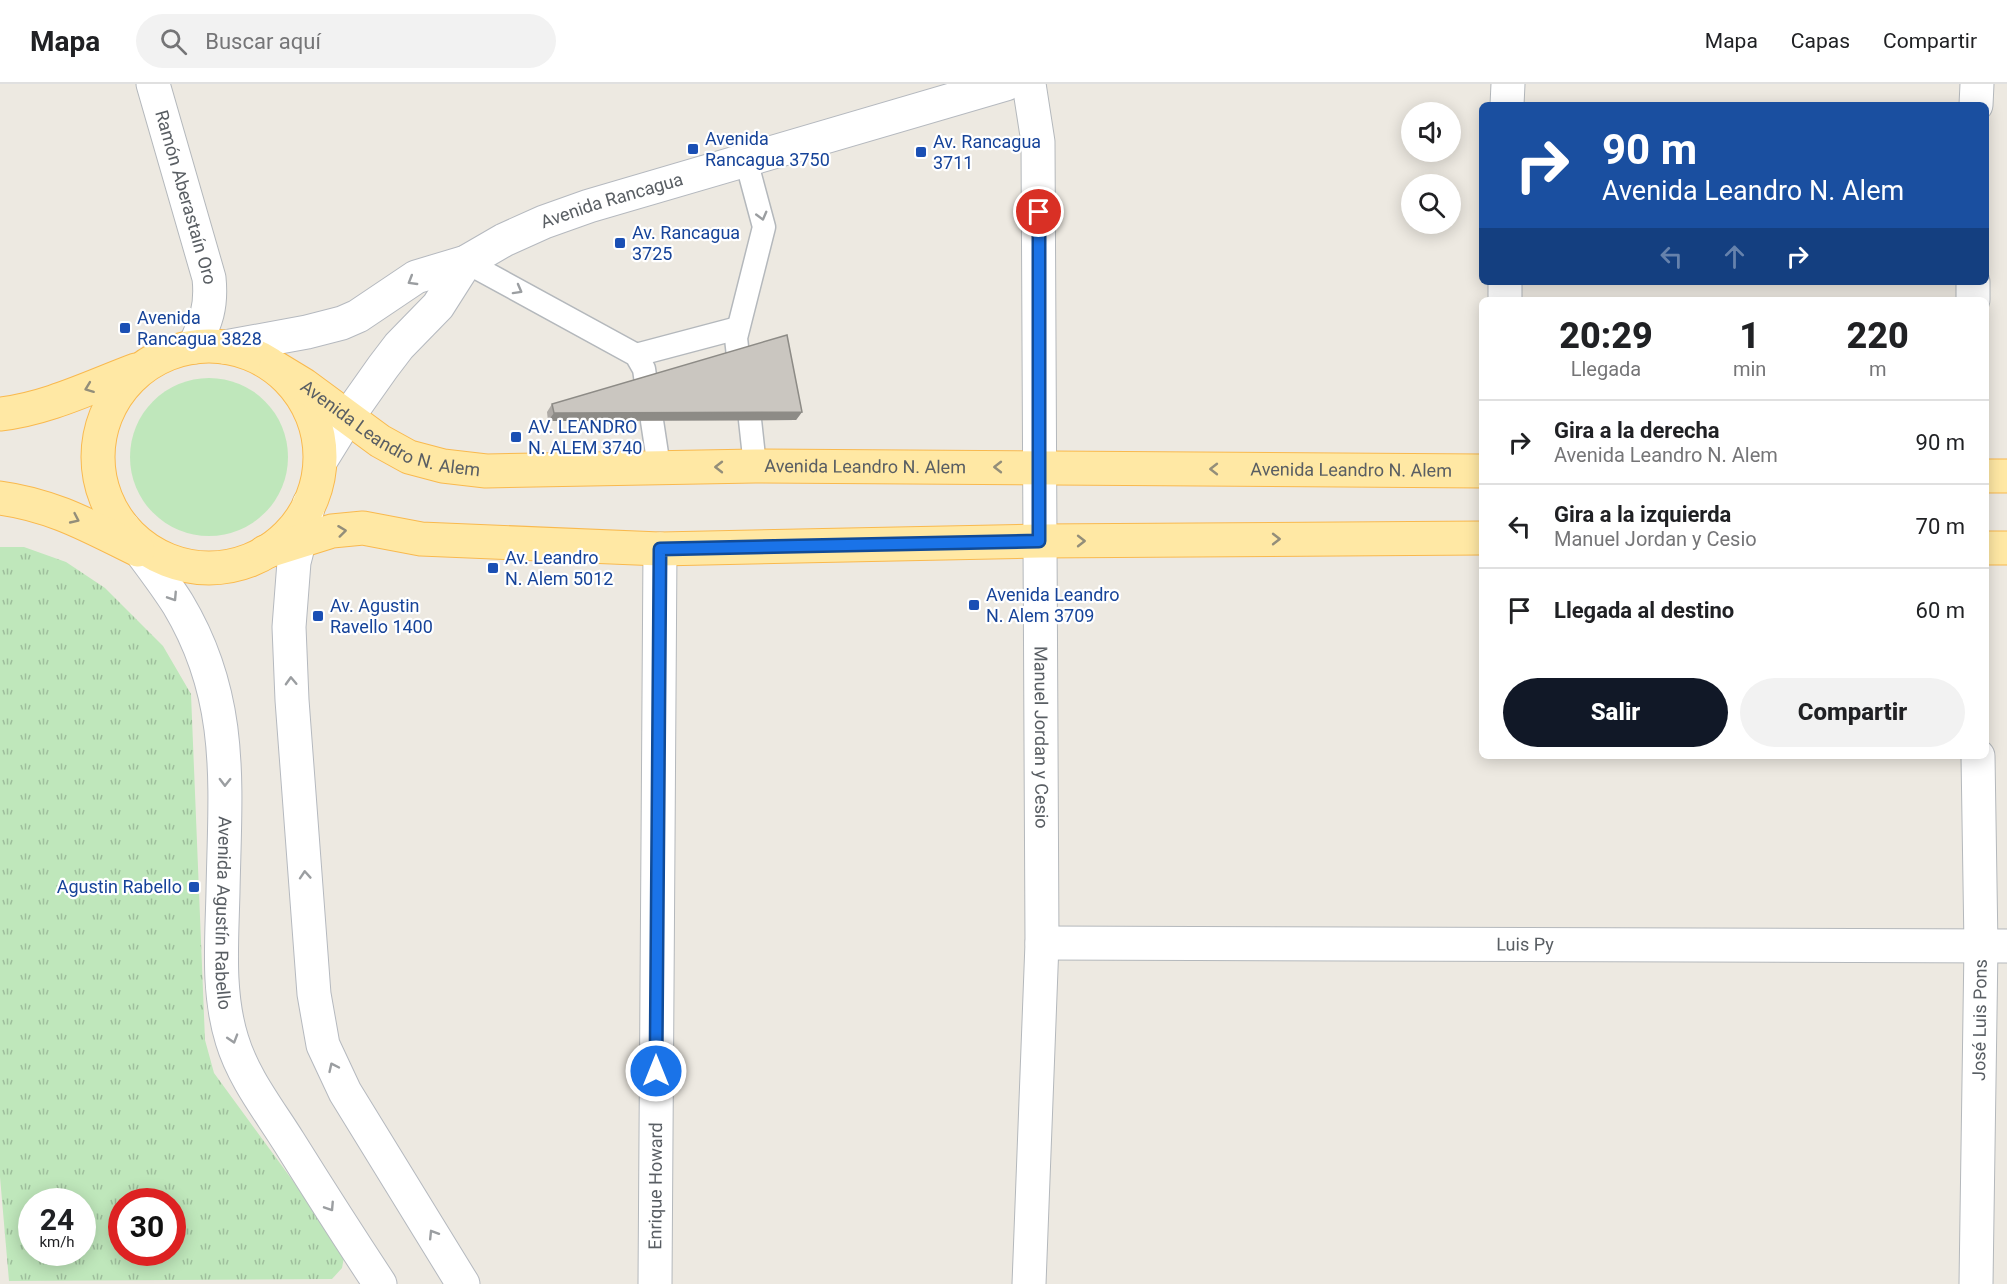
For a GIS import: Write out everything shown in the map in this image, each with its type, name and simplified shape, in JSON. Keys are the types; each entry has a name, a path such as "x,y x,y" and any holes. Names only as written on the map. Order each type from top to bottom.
{"main road":[{"path":"0,414 52,401 144,367 168,354 209,347 252,354 276,368 296,386 310,409 318,434 321,460 317,482 309,504 298,523 284,538 265,552"},
{"path":"139,544 110,508 98,465 99,442 104,421 114,400 127,382 144,367"},
{"name":"Avenida Leandro N. Alem","path":"276,368 304,385 380,441 409,457 443,466 486,471 755,466 1479,471"},
{"path":"1989,476 2007,476"},
{"path":"6,502 59,512 139,544 178,565 200,569 223,568 245,562 265,552 332,531 363,528 422,539 660,549 1039,541 1479,538"},
{"path":"1989,548 2007,548"}],"street":[{"name":"Ramón Aberastaín Oro","path":"153,84 209,278 211,298 207,319 209,347"},
{"name":"Avenida Rancagua","path":"209,347 307,332 342,323 358,316 417,277 466,262 504,240 544,222 590,206 1006,84"},
{"name":"Manuel Jordan y Cesio","path":"1029,84 1038,142 1042,943 1029,1284"},
{"path":"1507,102 1508,84"},
{"path":"1976,102 1977,84"},
{"name":"Avenida Rancagua","path":"321,460 347,418 399,346 438,306 466,262"},
{"path":"309,504 299,541 291,586 290,627 292,699 314,994 323,1045 345,1092 464,1284"},
{"name":"Avenida Agustín Rabello","path":"139,544 193,632 216,691 224,736 225,774 222,968 225,1003 232,1040 263,1102 380,1284"},
{"name":"Enrique Howard","path":"655,1284 660,549"},
{"name":"José Luis Pons","path":"1976,1284 1994,946 1978,759"},
{"name":"Luis Py","path":"1042,943 1994,946"}],"lane":[{"path":"738,356 736,338 738,328 764,227 746,160"},
{"path":"466,262 636,356 644,369 646,383"},
{"path":"636,356 738,328"},
{"path":"750,420 755,466"},
{"path":"652,421 660,467"}],"green space":[{"path":"209,378 224,379 239,384 253,391 265,401 275,413 282,427 287,442 287,472 282,487 275,501 265,513 253,523 239,530 224,535 209,536 194,535 179,530 165,523 153,513 143,501 136,487 131,472 130,457 131,442 136,427 143,413 153,401 165,391 179,384 194,379"},
{"path":"0,547 24,547 66,562 105,588 163,646 191,694 205,1040 214,1073 345,1252 342,1268 332,1279 9,1281 0,1177"}],"building":[{"path":"787,335 802,412 554,413 552,404"}],"place":[{"name":"Avenida Rancagua 3750","path":"693,149"},
{"name":"Av. Rancagua 3711","path":"921,152"},
{"name":"Av. Rancagua 3725","path":"620,243"},
{"name":"Avenida Rancagua 3828","path":"125,328"},
{"name":"AV. LEANDRO N. ALEM 3740","path":"516,437"},
{"name":"Av. Leandro N. Alem 5012","path":"493,568"},
{"name":"Avenida Leandro N. Alem 3709","path":"974,605"},
{"name":"Av. Agustin Ravello 1400","path":"318,616"},
{"name":"Agustin Rabello","path":"194,887"}],"route":[{"path":"656,1071 660,549 1039,541 1039,212"}]}
